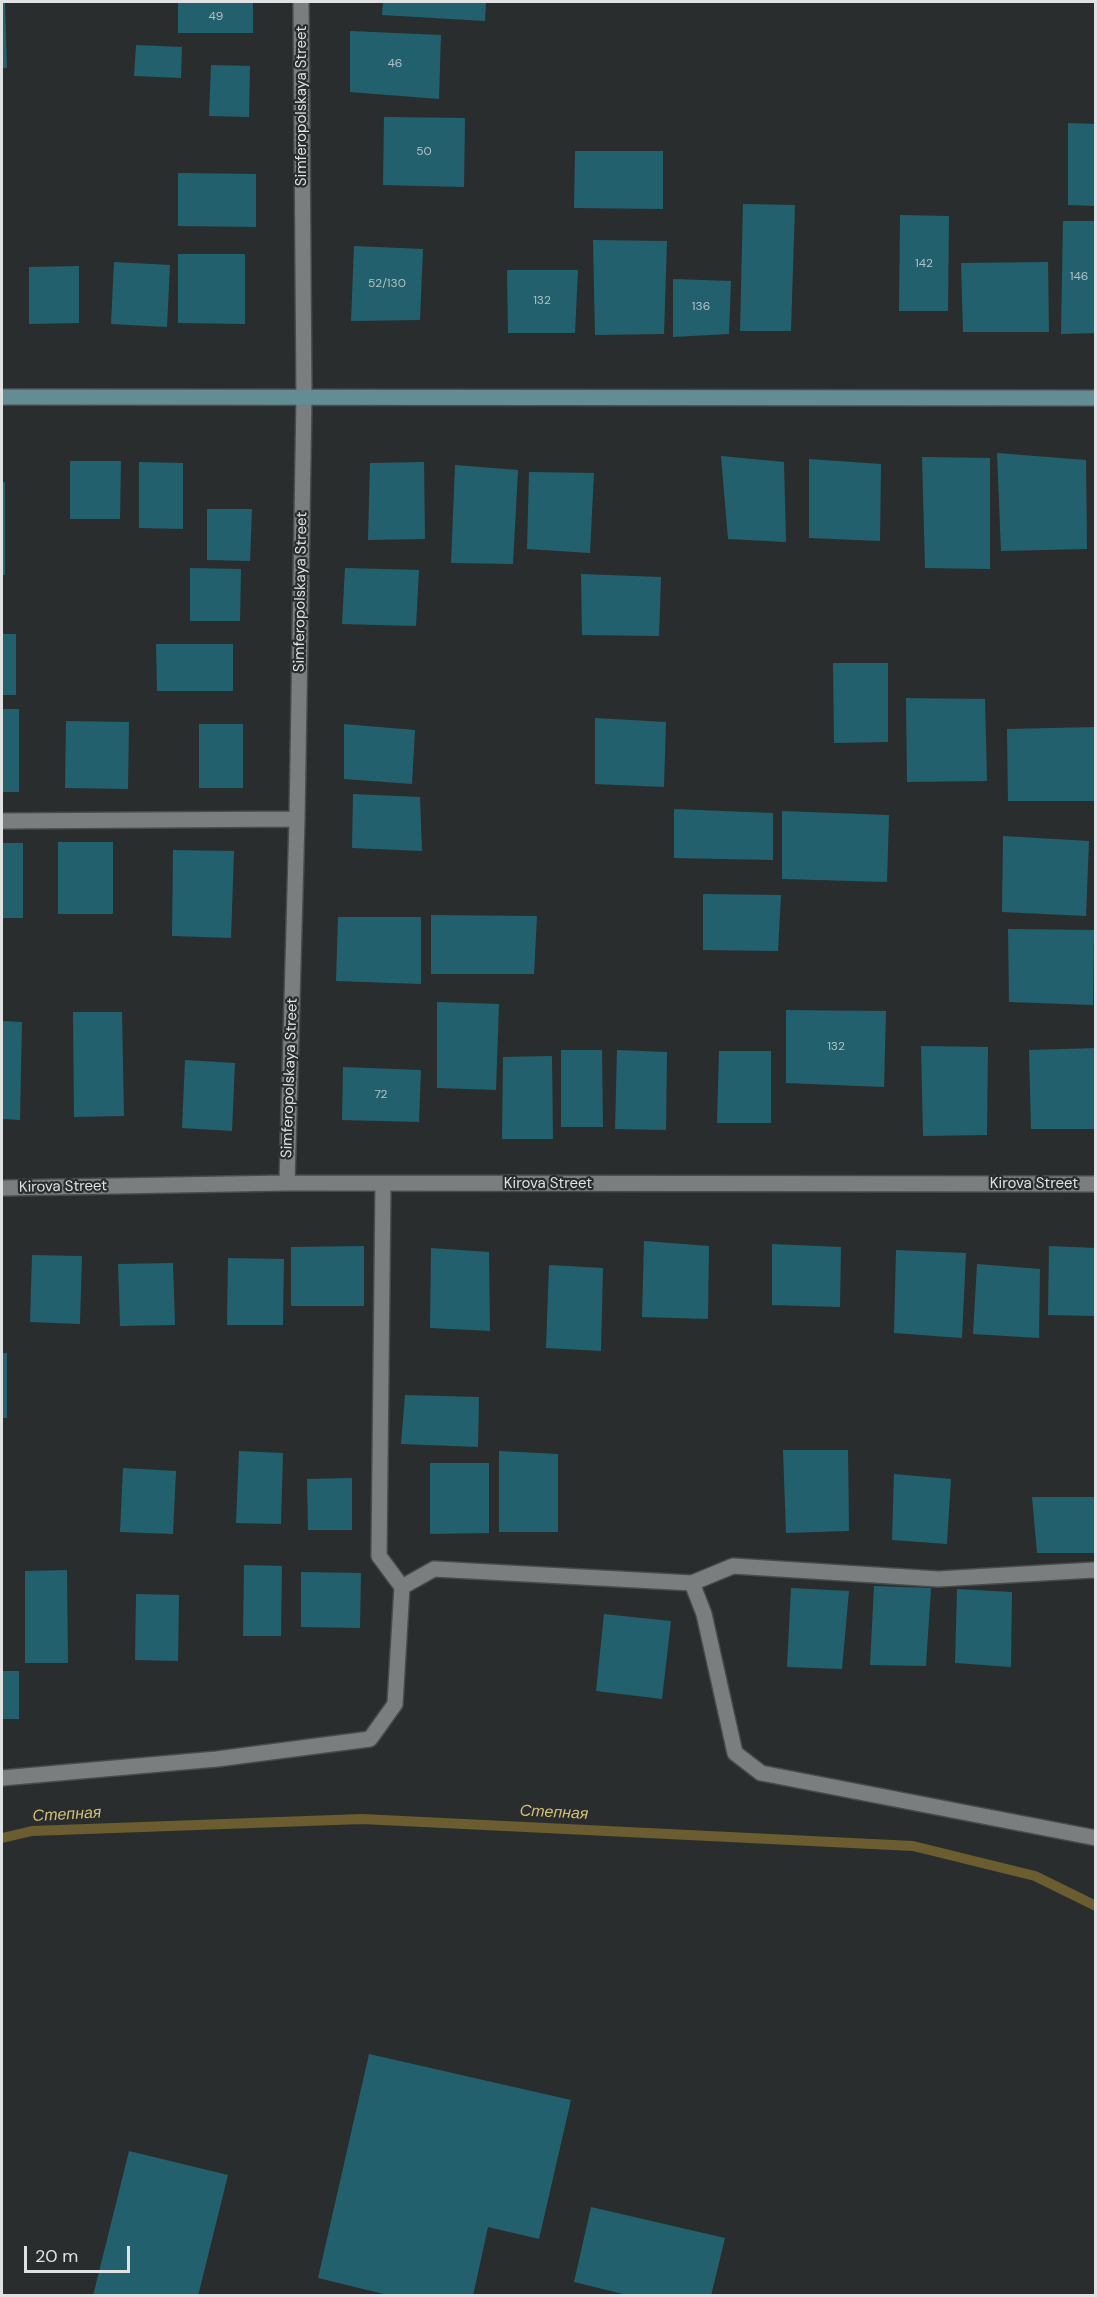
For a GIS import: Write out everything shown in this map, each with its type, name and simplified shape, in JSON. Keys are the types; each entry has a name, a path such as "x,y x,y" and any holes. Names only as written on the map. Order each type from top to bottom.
{"main road":[{"path":"2,397 1095,398"}],"street":[{"name":"Simferopolskaya Street","path":"287,1183 297,819 304,397 301,2"},
{"path":"2,821 297,819"},
{"name":"Kirova Street","path":"2,1188 287,1183 1095,1184"},
{"path":"2,1778 217,1759 370,1739 395,1704 402,1587 379,1556 383,1184"},
{"path":"402,1587 434,1569 692,1583 734,1566 938,1579 1094,1570"},
{"path":"692,1583 704,1614 735,1753 761,1773 1095,1838"}],"building":[{"path":"2,2 5,2 7,68 2,68"},
{"path":"178,2 253,2 253,33 178,33"},
{"path":"383,2 486,2 485,21 382,15"},
{"path":"350,31 441,35 439,99 350,92"},
{"path":"136,45 182,47 181,78 134,76"},
{"path":"211,65 250,66 249,117 209,116"},
{"path":"384,117 465,118 464,187 383,185"},
{"path":"1068,123 1096,124 1096,206 1068,205"},
{"path":"575,151 663,151 663,209 574,208"},
{"path":"178,173 256,174 256,227 178,226"},
{"path":"743,204 795,205 791,331 740,331"},
{"path":"900,215 949,216 948,311 899,311"},
{"path":"1063,221 1096,221 1096,333 1061,334"},
{"path":"593,240 667,241 664,334 595,335"},
{"path":"354,246 423,249 420,320 351,321"},
{"path":"178,254 245,254 245,324 178,323"},
{"path":"114,262 170,265 167,327 111,324"},
{"path":"1048,262 1049,332 963,332 961,263"},
{"path":"79,266 79,323 29,324 29,267"},
{"path":"507,270 578,270 575,333 508,333"},
{"path":"673,279 731,281 729,334 673,337"},
{"path":"997,453 1086,460 1087,549 1001,551"},
{"path":"721,456 784,462 786,542 728,539"},
{"path":"922,457 990,458 990,569 925,568"},
{"path":"809,459 881,464 880,541 809,538"},
{"path":"70,461 121,461 120,519 70,519"},
{"path":"139,462 183,463 183,529 139,528"},
{"path":"424,462 425,539 368,540 370,463"},
{"path":"455,465 518,470 513,564 451,563"},
{"path":"529,472 594,473 590,553 527,549"},
{"path":"2,482 5,482 5,575 2,575"},
{"path":"207,509 252,509 250,561 207,560"},
{"path":"190,568 241,569 240,621 190,621"},
{"path":"345,568 419,570 416,626 342,624"},
{"path":"581,574 661,577 659,636 582,635"},
{"path":"2,634 16,634 16,695 2,695"},
{"path":"156,644 233,644 233,691 157,691"},
{"path":"833,663 888,663 888,742 834,743"},
{"path":"906,698 985,699 987,781 907,782"},
{"path":"2,709 19,709 19,792 2,792"},
{"path":"595,718 666,722 664,787 595,784"},
{"path":"66,721 129,722 128,789 65,788"},
{"path":"199,724 243,724 243,788 199,788"},
{"path":"344,724 415,730 412,784 344,779"},
{"path":"1096,727 1096,801 1008,801 1007,729"},
{"path":"353,794 420,797 422,851 352,848"},
{"path":"674,809 773,813 773,860 674,858"},
{"path":"782,811 889,815 887,882 782,879"},
{"path":"1003,836 1089,841 1086,916 1002,912"},
{"path":"58,842 113,842 113,914 58,914"},
{"path":"2,843 23,843 23,918 2,918"},
{"path":"173,850 234,851 231,938 172,936"},
{"path":"703,894 781,895 778,951 703,950"},
{"path":"431,915 537,916 534,974 431,974"},
{"path":"338,917 421,917 421,984 336,981"},
{"path":"1008,929 1094,930 1093,1005 1009,1002"},
{"path":"437,1002 499,1004 496,1090 437,1088"},
{"path":"786,1010 886,1011 884,1087 786,1083"},
{"path":"73,1012 122,1012 124,1116 74,1117"},
{"path":"2,1021 22,1022 20,1120 2,1119"},
{"path":"921,1046 988,1047 987,1135 923,1136"},
{"path":"1096,1048 1096,1129 1031,1129 1029,1050"},
{"path":"561,1050 602,1050 603,1127 561,1127"},
{"path":"617,1050 667,1052 666,1130 615,1129"},
{"path":"719,1051 771,1051 771,1123 717,1123"},
{"path":"552,1056 553,1139 502,1139 503,1057"},
{"path":"185,1060 235,1063 232,1131 182,1128"},
{"path":"343,1067 421,1070 419,1122 342,1120"},
{"path":"644,1241 709,1246 708,1319 642,1317"},
{"path":"772,1244 841,1247 840,1307 772,1305"},
{"path":"364,1246 364,1306 291,1306 291,1247"},
{"path":"1049,1246 1096,1248 1096,1316 1048,1315"},
{"path":"431,1248 489,1252 490,1331 430,1328"},
{"path":"896,1250 966,1253 962,1338 894,1333"},
{"path":"32,1255 82,1256 80,1324 30,1322"},
{"path":"228,1258 284,1259 283,1325 227,1325"},
{"path":"173,1263 175,1325 120,1326 118,1264"},
{"path":"977,1264 1040,1269 1039,1338 973,1334"},
{"path":"549,1265 603,1268 601,1351 546,1348"},
{"path":"2,1353 7,1353 7,1418 2,1418"},
{"path":"405,1395 479,1397 478,1447 401,1444"},
{"path":"783,1450 848,1450 849,1531 786,1533"},
{"path":"239,1451 283,1453 281,1524 236,1523"},
{"path":"499,1451 558,1454 558,1532 499,1532"},
{"path":"430,1463 489,1463 489,1533 430,1534"},
{"path":"123,1468 176,1471 173,1534 120,1532"},
{"path":"894,1474 951,1479 947,1544 892,1540"},
{"path":"352,1478 352,1530 308,1530 307,1479"},
{"path":"1032,1497 1096,1497 1096,1553 1037,1553"},
{"path":"244,1565 282,1566 281,1636 243,1636"},
{"path":"67,1570 68,1663 25,1663 25,1571"},
{"path":"301,1572 361,1573 360,1628 301,1627"},
{"path":"874,1586 931,1588 926,1666 870,1665"},
{"path":"791,1588 849,1591 842,1669 787,1667"},
{"path":"957,1589 1012,1592 1011,1667 955,1663"},
{"path":"136,1594 179,1595 178,1661 135,1660"},
{"path":"604,1614 671,1621 662,1699 596,1691"},
{"path":"2,1671 19,1671 19,1719 2,1719"},
{"path":"369,2054 571,2100 539,2239 488,2227 473,2296 392,2296 318,2278"},
{"path":"129,2151 228,2175 198,2296 93,2296"},
{"path":"591,2207 725,2238 711,2296 631,2296 574,2282"}],"waterway":[{"name":"Степная","path":"2,1838 32,1831 362,1819 913,1846 1035,1876 1096,1906"}]}
